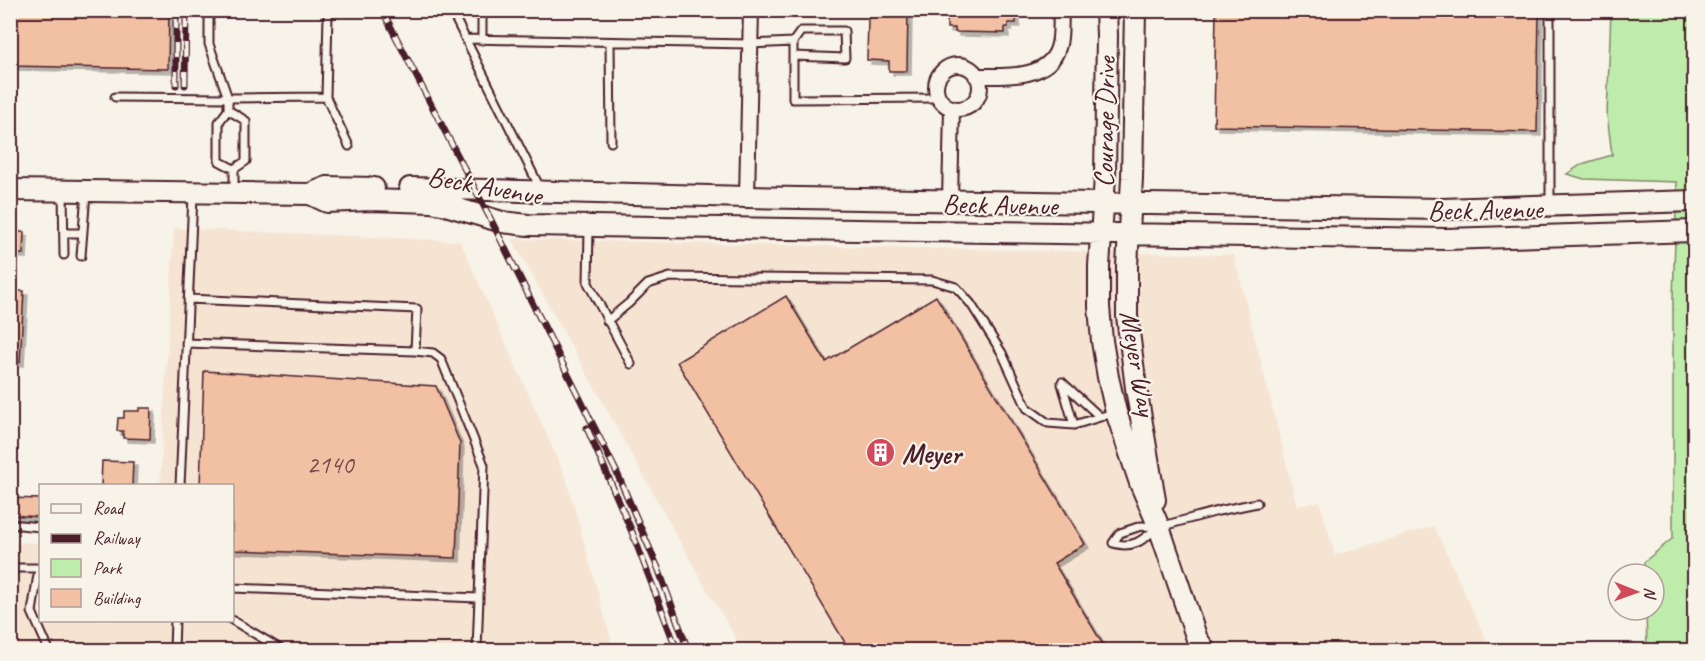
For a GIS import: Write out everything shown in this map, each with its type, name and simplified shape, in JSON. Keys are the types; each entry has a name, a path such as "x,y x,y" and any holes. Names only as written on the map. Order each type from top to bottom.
{"street":[{"path":"747,198 751,10"},
{"path":"976,76 1030,73 1044,67 1053,59 1058,48 1061,10"},
{"name":"Courage Drive","path":"1103,203 1106,151 1106,10"},
{"name":"Courage Drive","path":"1129,235 1135,10"},
{"path":"966,67 976,76 979,90 972,103 959,109 952,108 946,106 939,98 936,85 938,78 947,68 966,67"},
{"path":"950,201 952,108"},
{"name":"Beck Avenue","path":"310,195 327,187 747,198 1442,209 1695,201"},
{"name":"Beck Avenue","path":"10,190 310,195 327,202 371,200 431,202 514,224 589,226 1446,239 1695,231"},
{"name":"Meyer Way","path":"1103,203 1099,266 1102,341 1108,377 1108,414 1159,527 1197,639 1205,651"},
{"name":"Meyer Way","path":"1129,235 1127,316 1159,527"}],"lane":[{"path":"209,10 209,44 228,98 228,110 219,122 219,162 234,169"},
{"path":"326,10 328,15 326,97 349,146"},
{"path":"451,10 542,191"},
{"path":"482,10 482,40"},
{"path":"1550,10 1550,205"},
{"path":"793,56 845,58 844,31 801,31 793,42 793,56 793,99 939,98"},
{"path":"466,39 750,44 793,42"},
{"path":"610,42 610,142"},
{"path":"115,97 326,97"},
{"path":"228,110 246,121 246,161 234,169"},
{"path":"234,169 234,194"},
{"path":"63,191 64,255"},
{"path":"81,256 86,192"},
{"path":"180,484 193,193"},
{"path":"589,226 588,283 631,364"},
{"path":"64,233 82,233"},
{"path":"607,321 648,284 670,277 932,280 956,287 971,304 1002,353 1027,408 1048,423 1074,425 1108,414"},
{"path":"188,299 417,309 415,351"},
{"path":"186,342 433,352 441,359 484,465 477,651"},
{"path":"1074,425 1062,382 1108,414"},
{"path":"1159,527 1144,540 1125,547 1113,543 1120,533 1141,526 1159,527 1257,503"},
{"path":"10,524 39,526"},
{"path":"10,568 39,568"},
{"path":"39,574 32,612 49,651"},
{"path":"234,588 478,598"},
{"path":"174,651 175,622"},
{"path":"234,622 282,651"}],"shaded area":[{"path":"174,228 460,241 566,478 614,650 11,650 10,542 39,543 39,622 234,622 234,484 160,484"},
{"path":"512,239 1234,255 1297,506 1320,502 1335,555 1434,526 1491,650 743,650 703,583"}],"green space":[{"path":"1611,11 1694,11 1694,650 1647,650 1646,622 1666,622 1666,562 1644,562 1673,538 1673,298 1677,182 1584,179 1567,174 1582,164 1612,155 1607,115"}],"building":[{"path":"10,10 169,10 168,69 10,66"},
{"path":"876,10 908,10 907,71 889,71 889,61 867,60 868,17 876,17"},
{"path":"947,10 1016,10 1016,23 1008,23 1005,33 955,32 955,28 947,28"},
{"path":"1216,10 1539,10 1537,132 1214,126"},
{"path":"10,232 24,232 23,254 10,254"},
{"path":"10,291 24,291 20,362 10,362"},
{"name":"Meyer","path":"786,296 826,362 936,296 1085,544 1054,563 1107,651 850,651 677,362"},
{"path":"204,371 436,386 460,443 456,558 234,550 234,484 200,484"},
{"path":"139,408 151,408 150,439 123,438 123,431 117,431 118,418 124,418 124,411 139,411"},
{"path":"102,461 133,462 132,484 101,484"},
{"path":"10,498 39,499 39,517 10,515"}],"railway":[{"path":"176,10 176,85"},
{"path":"185,85 186,10"},
{"path":"382,10 490,218 617,473 658,568 688,650"},
{"path":"587,428 632,532 677,650"}],"place":[{"name":"Meyer","path":"881,453"}]}
